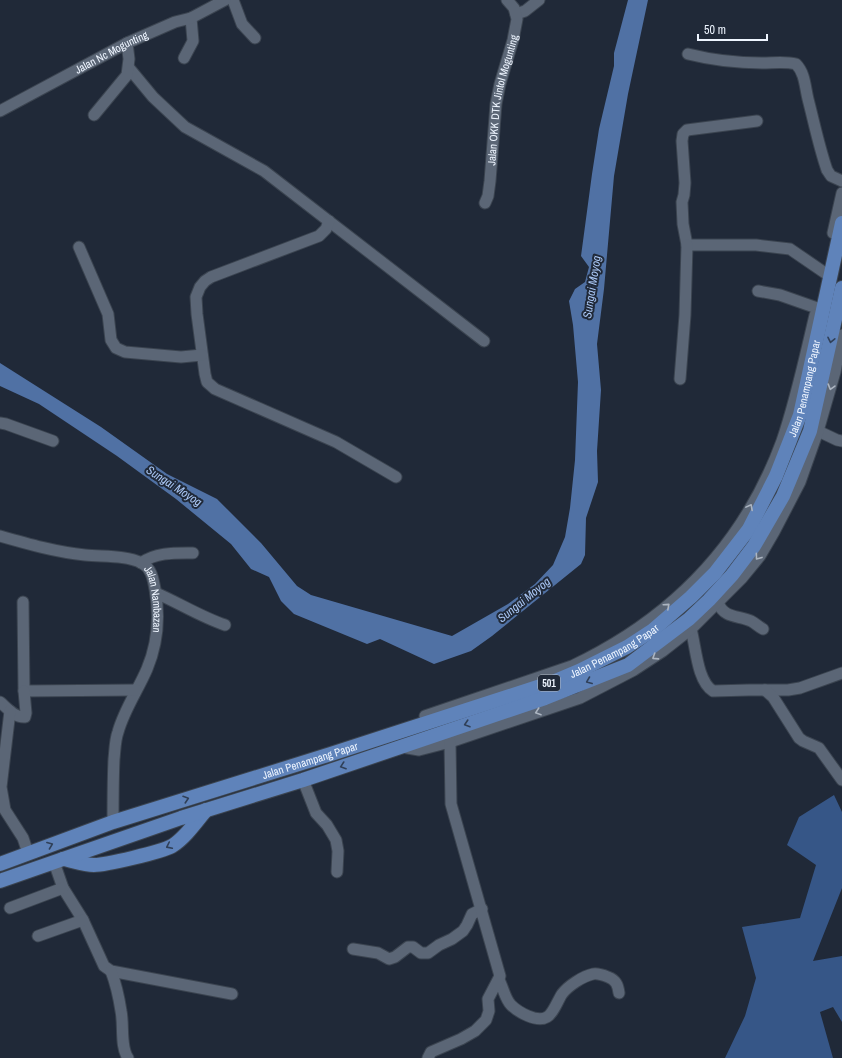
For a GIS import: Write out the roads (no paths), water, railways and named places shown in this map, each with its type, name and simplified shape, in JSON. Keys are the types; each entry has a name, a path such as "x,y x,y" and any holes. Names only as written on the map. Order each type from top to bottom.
{"main road":[{"name":"Jalan Penampang Papar","path":"0,864 113,822 331,754 553,682 627,647 653,630 691,597 715,573 749,529 776,476 800,415 842,223"},
{"name":"Jalan Penampang Papar","path":"0,881 181,818 303,780 545,698 628,665 689,619 732,575 754,546 783,496 810,431 842,288"},
{"path":"58,860 93,865 112,863 171,846 190,830 206,810"},
{"path":"132,816 172,812 177,813 181,818"}],"street":[{"name":"Jalan Nc Mogunting","path":"0,111 127,43 175,22 191,18 225,0"},
{"path":"233,0 242,24 255,38"},
{"path":"507,0 514,8 516,14 525,11 539,0"},
{"name":"Jalan OKK DTK Jintol Mogunting","path":"485,203 488,196 490,181 496,104 500,84 513,40 517,18 516,14"},
{"path":"184,58 193,42 191,18"},
{"path":"94,115 127,75 130,59 127,43"},
{"path":"688,54 724,61 762,63 779,62 796,64 804,78 824,160 831,176 842,181"},
{"path":"129,68 153,97 185,127 264,171 484,341"},
{"path":"680,380 685,315 687,245 683,224 682,202 685,183 682,141 683,134 687,130 757,121"},
{"path":"273,771 284,761 392,727 572,666 596,655 634,632 659,613 709,567 740,525 764,481 784,434 796,394 817,308 842,193"},
{"path":"329,221 326,229 319,236 219,273 205,281 197,291 196,297 202,364 207,382 215,389 336,442 396,477"},
{"path":"687,245 756,245 790,249 825,273"},
{"path":"79,247 108,314 111,340 116,348 125,352 181,357 202,355"},
{"path":"758,291 780,295 817,308"},
{"path":"399,747 419,750 450,742 594,692 634,670 663,651 718,603 760,556 800,482 818,431 835,372 842,335"},
{"path":"0,423 52,441"},
{"path":"818,431 837,440 842,440"},
{"name":"Jalan Nambazan","path":"0,536 46,548 85,555 121,558 141,563 146,566 152,574 156,593 158,629 154,650 117,732 112,785 113,822"},
{"path":"141,563 155,556 171,553 193,553"},
{"path":"156,593 183,605 207,620 225,625"},
{"path":"0,702 20,717 25,716 23,602"},
{"path":"718,603 720,609 726,613 752,622 762,629"},
{"path":"690,629 700,673 704,682 713,691 782,691 800,688 842,673"},
{"path":"24,691 136,690"},
{"path":"765,690 773,697 799,738 819,748 842,780"},
{"path":"10,711 1,788 5,810 23,838 28,853"},
{"path":"428,1058 431,1052 475,1031 486,1020 489,1011 488,999 499,980 500,971 451,804 450,742"},
{"path":"303,780 316,813 336,840 338,851 337,872"},
{"path":"58,860 63,888 83,920 104,966 112,971 232,994"},
{"path":"10,908 63,888"},
{"path":"353,949 378,953 389,959 395,957 408,947 413,947 422,953 428,953 463,931 472,914 482,909"},
{"path":"38,936 83,920"},
{"path":"112,971 122,1012 124,1050 128,1058"},
{"path":"499,980 510,1004 537,1019 549,1016 563,993 582,979 594,974 602,974 613,979 618,985 619,993"}],"water":[{"name":"Sungai Moyog","path":"628,0 648,0 628,94 614,176 604,289 597,344 601,390 597,451 598,482 586,518 585,555 581,564 492,636 471,651 434,664 380,639 367,644 294,614 281,601 269,577 251,569 231,544 176,499 117,456 39,404 0,386 0,363 101,427 167,474 217,499 261,543 297,586 311,595 452,636 508,604 535,584 553,565 565,537 570,508 575,460 578,382 573,325 569,301 575,289 585,282 589,267 581,256 592,174 599,129 614,66 614,53"}]}
